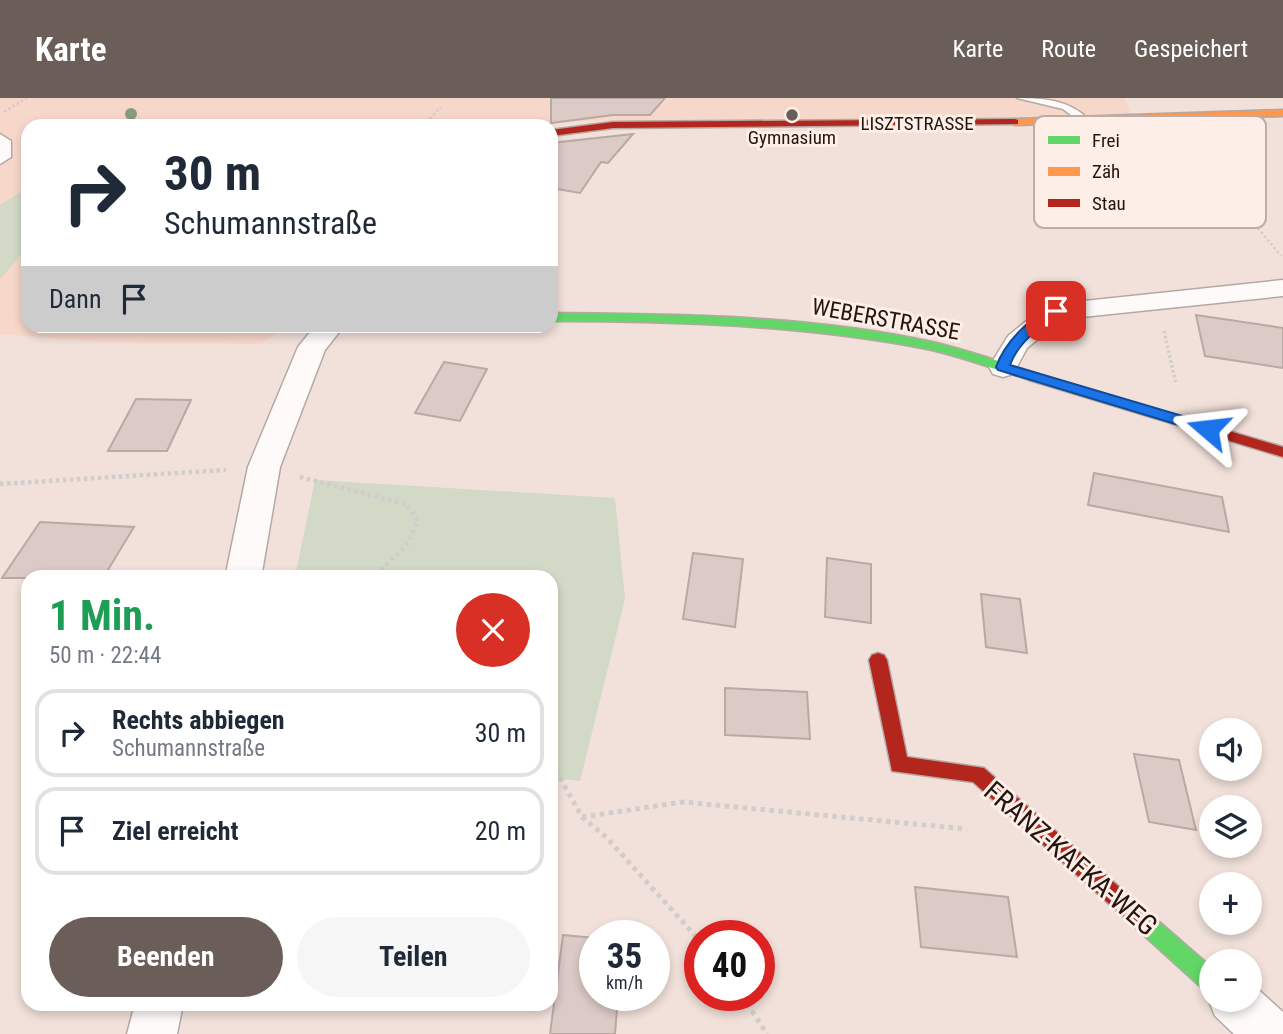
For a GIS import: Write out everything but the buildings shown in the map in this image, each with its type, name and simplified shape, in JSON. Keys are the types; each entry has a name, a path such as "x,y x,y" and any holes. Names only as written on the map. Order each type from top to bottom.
{"street":[{"name":"LISZTSTRASSE","path":"1198,116 1283,113"},
{"name":"LISZTSTRASSE","path":"558,132 613,125 1034,121"},
{"path":"0,141 0,157"},
{"path":"1003,367 1008,353 1036,324 1056,311 1283,288"},
{"name":"WEBERSTRASSE","path":"558,317 658,317 792,325 924,344 1283,452"},
{"path":"245,570 264,467 312,347 324,333"},
{"name":"FRANZ-KAFKA-WEG","path":"878,660 898,765 977,774 1199,970"},
{"path":"152,1034 157,1011"},
{"path":"1246,1012 1271,1034"}],"lane":[{"path":"1022,98 1066,107 1078,116"}],"path":[{"path":"0,114 27,98"},
{"path":"430,119 441,107"},
{"path":"1257,228 1283,259"},
{"path":"1157,299 1185,422"},
{"path":"0,484 264,467 406,504 418,521 406,545 380,570"},
{"path":"558,774 582,817 607,838 684,923"},
{"path":"582,817 683,802 1047,836"},
{"path":"752,1011 767,1034"}],"shaded area":[{"path":"0,98 1124,98 1132,116 558,122 558,119 21,119 21,333 276,333 261,344 103,342 0,334"}],"green space":[{"path":"21,192 21,255 0,279 0,205"},
{"path":"315,480 615,498 625,599 580,781 558,779 558,570 296,570"}],"traffic: fast":[{"path":"558,317 690,319 830,330 936,347 1034,377"},
{"path":"1135,914 1199,970"}],"traffic: slow":[{"path":"1194,116 1283,113"},
{"path":"1015,122 1034,121"}],"traffic: jam":[{"path":"558,132 613,125 1015,122"},
{"path":"1034,377 1283,452"},
{"path":"878,660 899,765 977,774 1135,914"}],"place":[{"name":"Gymnasium","path":"792,115"}],"route":[{"path":"1056,311 1036,324 1008,353 1003,367 1208,429"}]}
